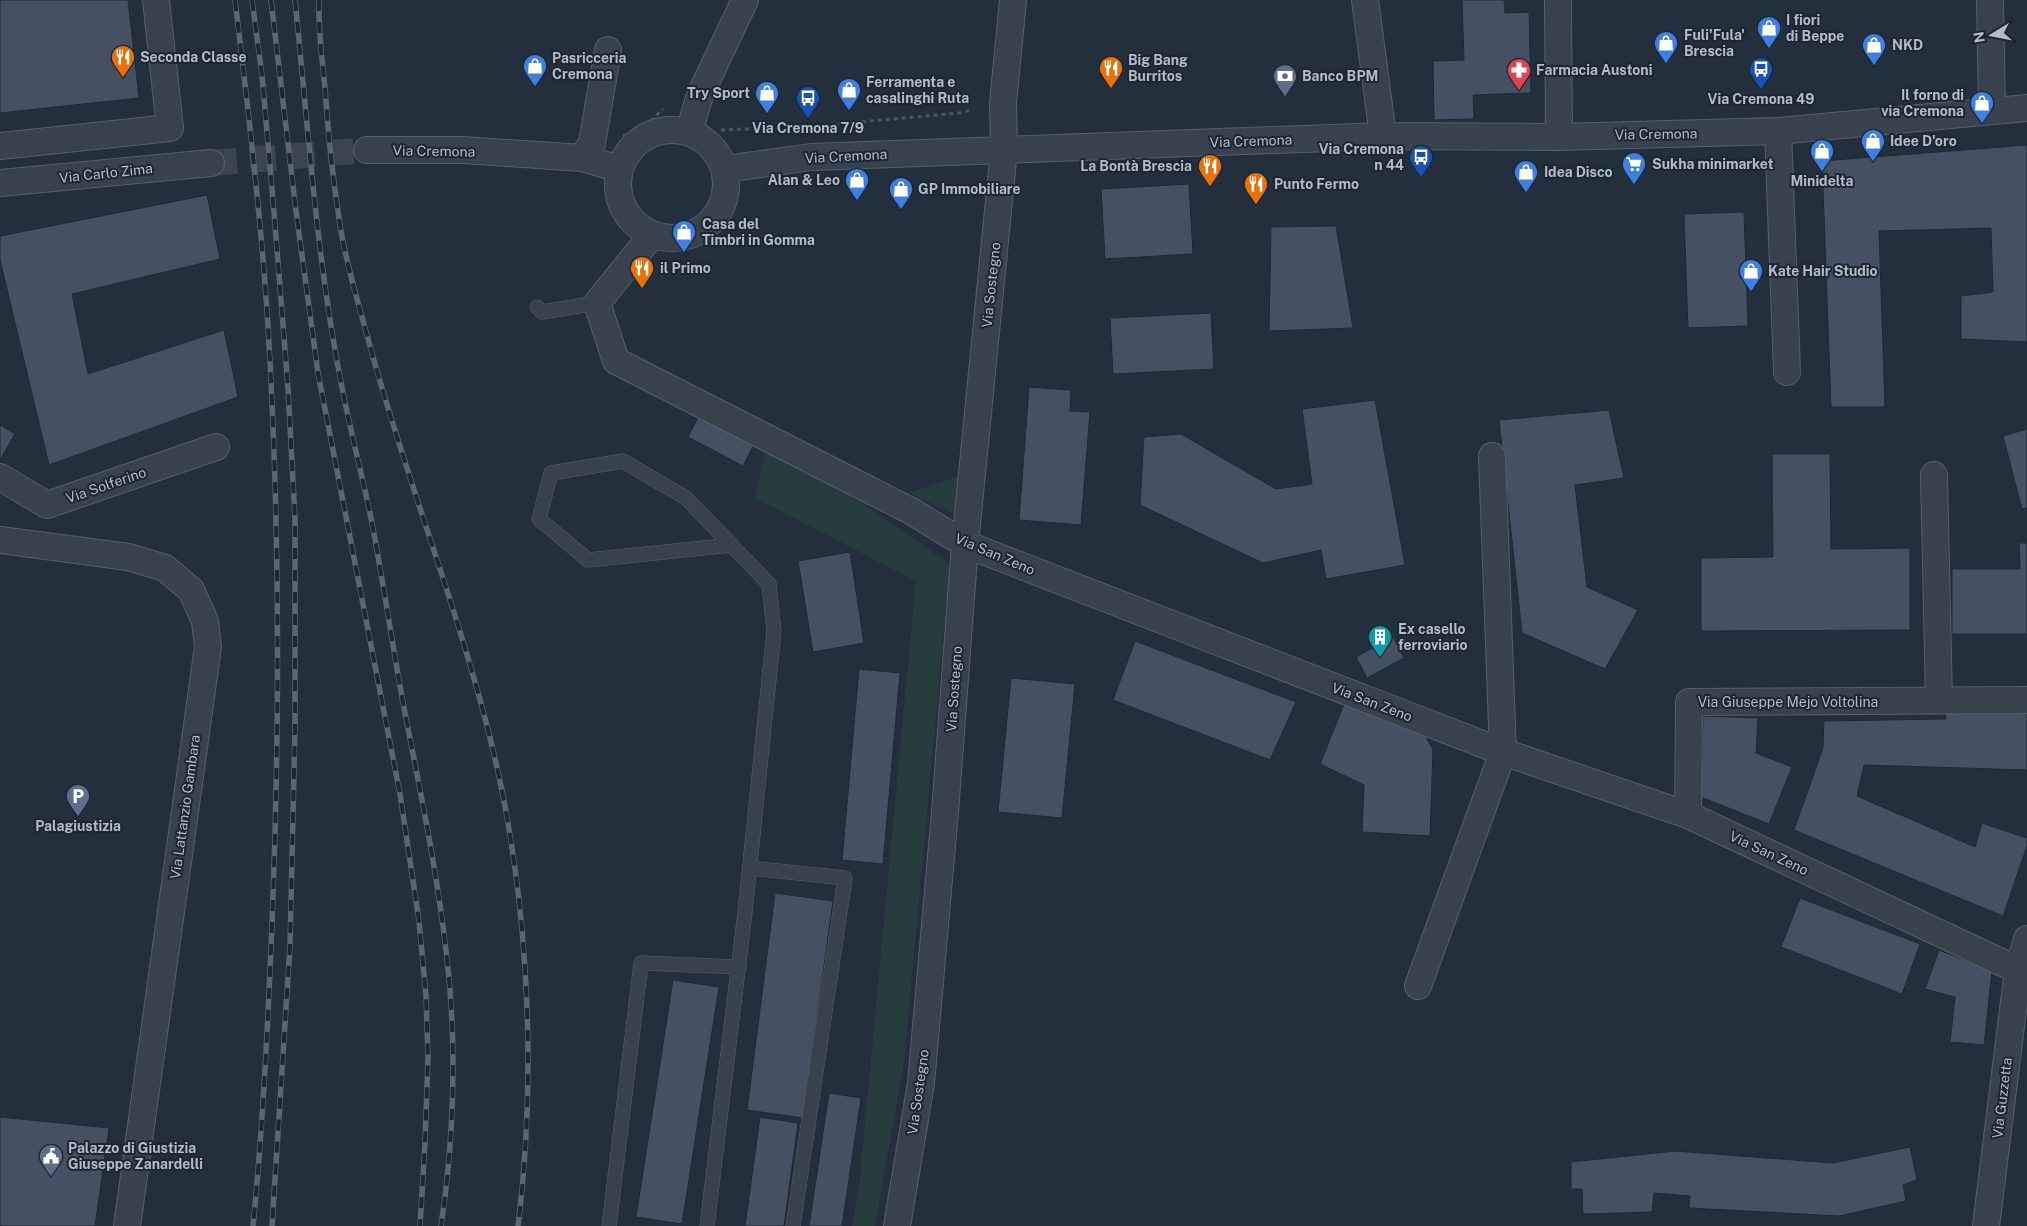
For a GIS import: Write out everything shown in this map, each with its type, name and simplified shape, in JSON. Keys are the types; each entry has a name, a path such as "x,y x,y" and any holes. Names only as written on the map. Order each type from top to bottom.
{"street":[{"path":"0,146 170,128 156,0"},
{"path":"689,132 700,95 745,0"},
{"name":"Via Sostegno","path":"897,1226 921,1083 945,812 965,544 1004,150 1003,103 1013,0"},
{"path":"1365,0 1383,136"},
{"path":"1558,0 1559,137"},
{"path":"1990,0 1992,111"},
{"path":"582,158 592,143 608,50"},
{"name":"Via Cremona","path":"725,169 811,157 1383,136 1559,137 1778,131 2027,108"},
{"path":"672,130 689,132 711,146 725,169 727,186 723,203 715,218 702,230 686,237 669,239 652,235 635,224 624,208 618,189 620,169 627,153 639,141 654,132 672,130"},
{"path":"1778,131 1787,372"},
{"name":"Via Cremona","path":"367,150 463,150 582,158 620,169"},
{"name":"Via Carlo Zima","path":"0,183 211,163"},
{"path":"597,303 652,235"},
{"name":"Via San Zeno","path":"597,303 616,361 911,511 965,544 1503,752 1688,815 2022,970"},
{"name":"Via Solferino","path":"0,477 47,505 216,447"},
{"path":"1418,986 1503,752 1492,456"},
{"path":"1934,475 1939,701"},
{"name":"Via Lattanzio Gambara","path":"0,540 128,557 165,568 191,590 205,621 208,647 126,1226"},
{"name":"Via Giuseppe Mejo Voltolina","path":"1688,815 1689,702 2027,700"},
{"path":"2022,970 2027,940"},
{"name":"Via Guzzetta","path":"1986,1226 2022,970"}],"lane":[{"path":"537,308 542,312 597,303"},
{"path":"707,1226 739,967 774,631 769,584 732,545 686,498 623,461 551,473 539,519 588,560 732,545"},
{"path":"750,868 845,878 793,1226"},
{"path":"609,1226 641,963 739,967"}],"green space":[{"path":"766,449 850,495 950,564 904,1061 875,1226 852,1226 859,1188 916,581 755,498"},
{"path":"959,476 956,515 909,493"}],"building":[{"path":"0,0 128,0 139,98 0,113"},
{"path":"1462,0 1504,0 1505,13 1529,12 1531,93 1473,95 1474,119 1434,120 1433,61 1464,60"},
{"path":"2027,145 2027,342 1961,339 1961,296 1993,292 1991,228 1879,231 1885,407 1831,407 1822,161"},
{"path":"1189,184 1193,254 1105,259 1101,189"},
{"path":"207,195 220,259 72,294 88,374 224,330 238,397 49,465 0,260 0,236"},
{"path":"1744,212 1748,326 1688,328 1684,214"},
{"path":"1336,226 1353,328 1269,331 1271,227"},
{"path":"1211,313 1214,369 1113,374 1110,318"},
{"path":"1029,387 1071,390 1070,411 1090,412 1081,525 1019,520"},
{"path":"1375,400 1405,565 1326,579 1321,550 1263,563 1140,505 1144,437 1181,434 1276,489 1312,484 1302,409"},
{"path":"702,410 757,439 743,466 688,437"},
{"path":"1609,410 1624,478 1575,485 1587,587 1638,610 1605,669 1522,633 1499,420"},
{"path":"0,425 15,434 0,460"},
{"path":"2027,429 2027,508 2022,509 2003,436"},
{"path":"1772,454 1830,454 1831,549 1910,548 1910,630 1701,631 1701,558 1773,557"},
{"path":"2019,543 2027,543 2027,634 1952,634 1952,569 2020,569"},
{"path":"850,552 864,643 813,652 798,561"},
{"name":"Ex casello ferroviario","path":"1393,637 1404,658 1367,678 1356,657"},
{"path":"1135,641 1296,702 1270,760 1113,700"},
{"path":"859,669 900,673 883,864 842,860"},
{"path":"1011,678 1075,684 1062,818 998,812"},
{"path":"1344,704 1423,731 1433,750 1430,836 1362,832 1364,785 1320,764"},
{"path":"1945,712 2027,713 2027,770 1864,765 1857,796 1975,847 1982,823 2027,838 2027,846 2003,916 1794,830 1823,748 1824,721 1946,719"},
{"path":"1703,716 1758,718 1756,753 1792,767 1769,824 1701,797"},
{"path":"775,893 833,901 803,1118 747,1110"},
{"path":"1800,898 1920,944 1902,994 1781,947"},
{"path":"1939,950 1992,971 1984,1045 1950,1042 1955,997 1925,989"},
{"path":"673,980 719,987 682,1224 636,1217"},
{"path":"829,1093 861,1098 842,1226 809,1226"},
{"name":"Palazzo di Giustizia Giuseppe Zanardelli","path":"0,1117 109,1128 95,1226 0,1226"},
{"path":"760,1117 798,1123 784,1226 745,1226"},
{"path":"1910,1147 1917,1180 1903,1185 1906,1201 1839,1216 1689,1208 1690,1196 1654,1193 1652,1212 1583,1214 1582,1189 1571,1189 1571,1162 1675,1151 1833,1163"}],"tunnel":[{"path":"211,163 367,150"}],"railway":[{"path":"235,0 262,244 272,401 277,550 278,625 275,849 265,1075 253,1226"},
{"path":"252,0 262,75 274,212 288,388 295,519 295,727 290,946 272,1226"},
{"path":"271,0 296,211 318,373 400,794 419,921 426,996 428,1057 420,1226"},
{"path":"295,0 313,189 332,330 376,547 434,866 447,959 452,1025 453,1092 449,1160 441,1226"},
{"path":"319,0 319,22 331,157 345,253 381,384 474,677 501,786 512,847 520,911 528,1039 524,1165 518,1226"}],"place":[{"name":"I fiori di Beppe","path":"1769,49"},
{"name":"Fuli'Fula' Brescia","path":"1666,64"},
{"name":"NKD","path":"1874,66"},
{"name":"Seconda Classe","path":"123,78"},
{"name":"Pasricceria Cremona","path":"535,87"},
{"name":"Big Bang Burritos","path":"1111,89"},
{"name":"Via Cremona 49","path":"1761,90"},
{"name":"Farmacia Austoni","path":"1519,91"},
{"name":"Banco BPM","path":"1285,97"},
{"name":"Ferramenta e casalinghi Ruta","path":"849,111"},
{"name":"Try Sport","path":"767,114"},
{"name":"Via Cremona 7/9","path":"808,119"},
{"name":"Il forno di via Cremona","path":"1982,124"},
{"name":"Idee D'oro","path":"1873,162"},
{"name":"Minidelta","path":"1822,172"},
{"name":"Via Cremona n 44","path":"1421,178"},
{"name":"Sukha minimarket","path":"1634,185"},
{"name":"La Bontà Brescia","path":"1210,187"},
{"name":"Idea Disco","path":"1526,193"},
{"name":"Alan & Leo","path":"857,201"},
{"name":"Punto Fermo","path":"1256,205"},
{"name":"GP Immobiliare","path":"901,210"},
{"name":"Casa del Timbri in Gomma","path":"684,253"},
{"name":"il Primo","path":"642,289"},
{"name":"Kate Hair Studio","path":"1751,292"},
{"name":"Ex casello ferroviario","path":"1380,658"},
{"name":"Palagiustizia","path":"78,817"},
{"name":"Palazzo di Giustizia Giuseppe Zanardelli","path":"51,1177"}]}
